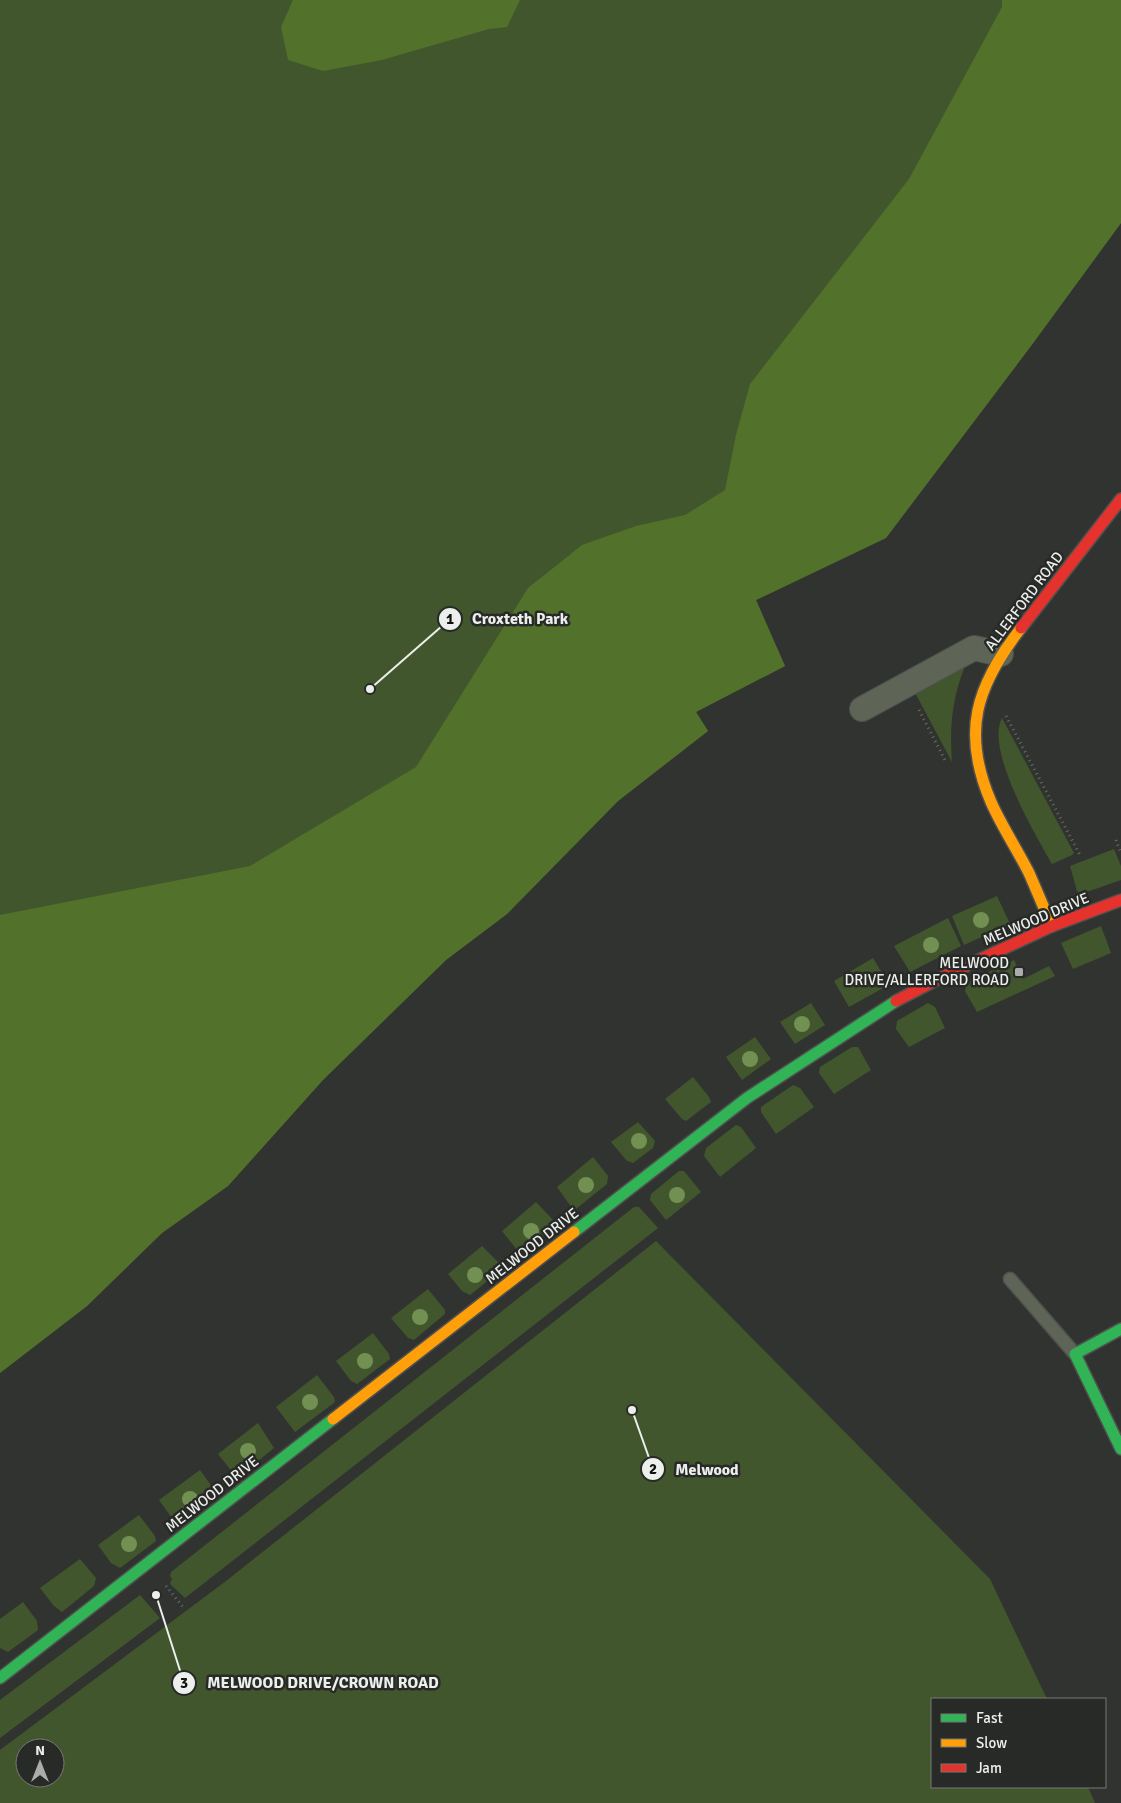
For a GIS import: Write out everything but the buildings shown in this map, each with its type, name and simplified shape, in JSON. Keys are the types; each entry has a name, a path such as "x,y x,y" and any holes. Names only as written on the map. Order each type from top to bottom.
{"street":[{"name":"ALLERFORD ROAD","path":"1052,926 1030,876 994,809 979,764 975,725 979,704 1001,654 1121,499"},
{"path":"862,709 974,648 1001,654"},
{"name":"MELWOOD DRIVE","path":"0,1678 747,1098 890,1004 940,978 1052,926 1121,900"},
{"path":"1121,1329 1075,1354 1121,1449"}],"lane":[{"path":"1010,1279 1075,1354"}],"path":[{"path":"988,680 1080,856"},
{"path":"906,685 948,766"},
{"path":"1116,840 1121,854"},
{"path":"164,1582 184,1607"}],"green space":[{"path":"0,0 1121,0 1121,223 886,538 756,600 785,666 696,712 708,731 618,801 507,914 446,960 323,1080 228,1186 162,1233 87,1306 0,1373"},
{"path":"293,0 520,0 507,27 489,29 382,60 323,71 288,60 281,27"},
{"path":"1002,0 1121,0 1121,223 886,538 756,600 785,666 696,712 708,731 618,801 507,914 446,960 323,1080 228,1186 162,1233 87,1306 0,1373 0,915 250,866 416,767 528,588 582,545 636,526 685,515 725,490 736,435 750,384 909,179 1002,7"},
{"path":"969,656 959,683 953,708 951,734 952,762 912,687"},
{"path":"1002,718 1074,853 1052,864 1024,813 1006,770 1000,750 999,732"},
{"path":"1114,849 1121,866 1121,880 1081,894 1077,891 1070,866"},
{"path":"997,896 1010,924 964,945 952,916"},
{"path":"948,918 961,946 910,972 894,946"},
{"path":"1101,926 1111,953 1073,969 1061,943"},
{"path":"873,958 885,978 885,987 849,1007 834,981"},
{"path":"1014,960 1023,979 1049,966 1055,976 977,1012 965,991 967,982"},
{"path":"811,1003 825,1025 795,1044 780,1022"},
{"path":"928,1003 935,1007 945,1028 909,1047 896,1029 897,1021"},
{"path":"755,1037 771,1059 742,1080 726,1057"},
{"path":"852,1047 858,1047 871,1070 834,1094 819,1073 820,1067"},
{"path":"693,1077 711,1102 686,1121 682,1119 665,1099"},
{"path":"793,1085 800,1088 814,1107 776,1134 761,1112 761,1107"},
{"path":"638,1122 655,1141 653,1148 633,1163 627,1161 611,1142"},
{"path":"736,1125 741,1127 756,1148 720,1177 704,1156 706,1148"},
{"path":"593,1157 608,1176 607,1184 576,1209 572,1208 557,1187"},
{"path":"679,1171 684,1171 701,1192 666,1220 650,1200 651,1194"},
{"path":"536,1202 555,1222 555,1229 526,1252 518,1251 502,1231"},
{"path":"634,1207 639,1207 658,1228 185,1598 170,1584 172,1579 170,1576 171,1572"},
{"path":"656,1241 990,1579 1047,1698 931,1698 931,1788 1088,1788 1095,1803 0,1803 0,1750 15,1739 15,1788 65,1788 65,1738 16,1738 226,1581"},
{"path":"482,1246 500,1264 500,1271 470,1295 462,1291 448,1274"},
{"path":"428,1289 445,1310 445,1314 414,1340 408,1338 391,1318"},
{"path":"373,1333 389,1354 390,1359 357,1384 351,1381 336,1361"},
{"path":"317,1375 334,1397 335,1402 295,1432 276,1407"},
{"path":"258,1423 274,1448 237,1478 218,1454"},
{"path":"200,1470 215,1491 214,1499 182,1522 172,1518 159,1500"},
{"path":"139,1515 155,1536 156,1541 120,1568 111,1563 98,1545"},
{"path":"80,1559 96,1578 94,1586 62,1612 54,1606 40,1588"},
{"path":"140,1595 160,1618 0,1738 0,1700"},
{"path":"23,1602 37,1621 38,1630 8,1652 0,1648 0,1619"}],"traffic: fast":[{"path":"574,1232 747,1098 896,1001"},
{"path":"1121,1329 1075,1354 1121,1449"},
{"path":"0,1678 333,1419"}],"traffic: slow":[{"path":"1021,628 993,670 984,690 978,710 975,731 977,753 982,777 991,802 1029,873 1052,926"},
{"path":"333,1419 574,1232"}],"traffic: jam":[{"path":"1021,628 1121,499"},
{"path":"896,1001 940,978 1052,926 1121,900"}],"place":[{"name":"Croxteth Park","path":"370,689"},
{"name":"MELWOOD DRIVE/ALLERFORD ROAD","path":"1019,972"},
{"name":"Melwood","path":"632,1410"},
{"name":"MELWOOD DRIVE/CROWN ROAD","path":"156,1595"}]}
